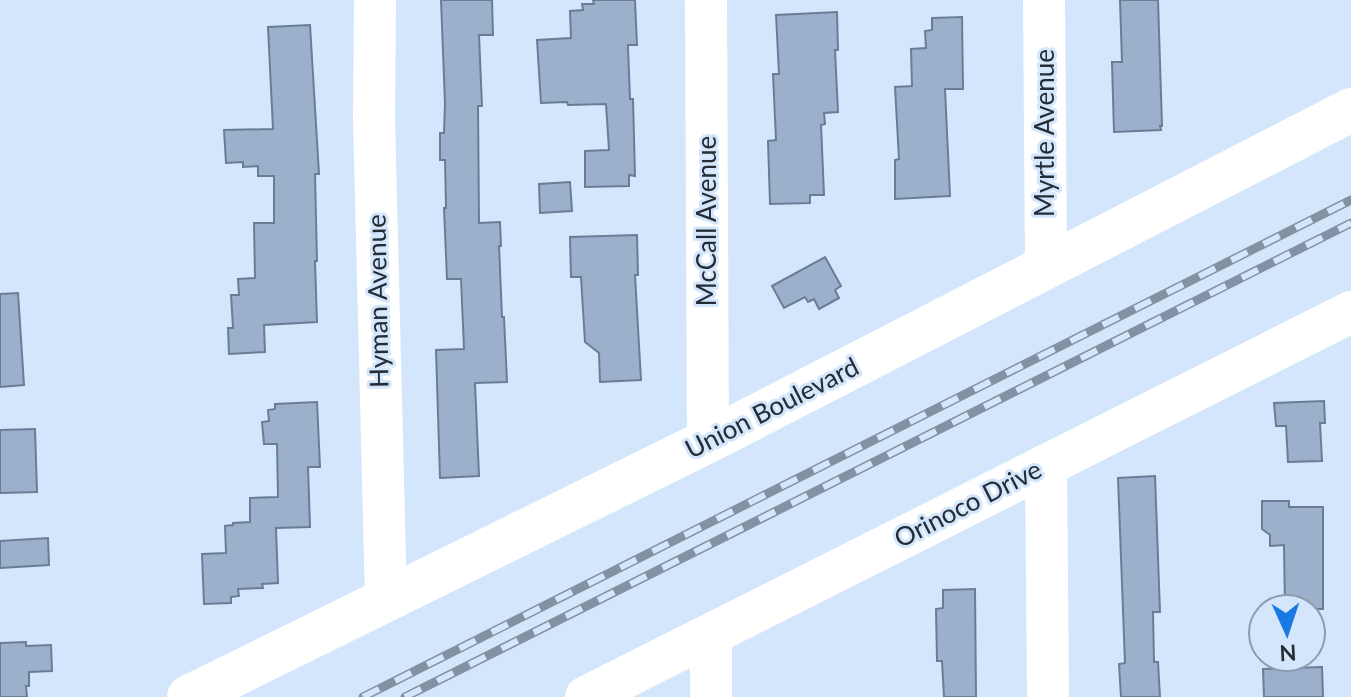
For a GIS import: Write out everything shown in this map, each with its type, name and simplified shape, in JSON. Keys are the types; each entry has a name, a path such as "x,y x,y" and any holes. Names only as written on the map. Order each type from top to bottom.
{"main road":[{"name":"Union Boulevard","path":"189,697 708,441 1351,110"}],"street":[{"name":"Hyman Avenue","path":"375,0 374,118 386,601"},
{"name":"McCall Avenue","path":"706,0 708,441"},
{"name":"Myrtle Avenue","path":"1044,0 1046,266"},
{"name":"Orinoco Drive","path":"586,697 1351,312"},
{"path":"1046,465 1048,697"},
{"path":"711,635 711,697"}],"building":[{"path":"441,0 492,0 493,35 479,35 482,106 478,106 479,223 500,222 507,382 475,383 479,476 440,478 436,350 464,349 461,279 447,279 445,160 440,160 445,103"},
{"path":"593,0 635,0 637,45 628,45 628,48 635,176 629,175 629,186 585,187 585,151 609,150 606,104 541,103 537,40 571,38 570,11 583,10 582,4 594,4"},
{"path":"1120,0 1158,0 1161,130 1114,132 1112,62 1122,62"},
{"path":"837,12 838,112 824,113 825,124 821,125 824,195 810,195 810,203 770,204 768,141 776,140 773,74 779,74 776,15"},
{"path":"962,17 963,89 945,89 950,196 895,199 895,160 899,159 895,87 912,86 911,49 926,48 925,31 932,30 932,18"},
{"path":"310,25 319,174 315,174 317,322 264,325 265,352 229,354 228,328 233,328 231,295 239,295 238,279 255,278 254,223 274,223 274,176 258,176 258,166 243,167 243,162 226,163 224,130 273,129 268,27"},
{"path":"570,182 572,211 540,213 539,184"},
{"path":"637,235 638,275 635,275 641,380 600,382 599,353 585,342 581,277 571,277 570,237"},
{"path":"825,257 841,286 835,290 839,298 819,309 814,299 808,302 805,297 784,308 772,286"},
{"path":"18,293 24,385 0,387 0,294"},
{"path":"1324,401 1325,423 1320,423 1322,461 1288,462 1286,426 1276,426 1274,403"},
{"path":"317,402 320,467 308,467 310,527 276,528 278,583 262,584 263,588 238,589 239,596 231,597 231,603 204,604 202,554 226,553 225,526 250,522 250,498 278,497 277,444 264,444 262,422 269,421 268,410 275,409 275,404"},
{"path":"35,429 37,492 0,493 0,430"},
{"path":"1155,476 1160,612 1153,612 1154,662 1158,662 1160,697 1121,697 1119,664 1125,663 1118,478"},
{"path":"1262,501 1289,501 1289,507 1323,507 1323,593 1285,593 1284,545 1270,546 1270,535 1262,529"},
{"path":"48,538 49,565 0,568 0,541"},
{"path":"975,589 976,697 944,697 942,661 937,661 936,609 943,608 943,590"},
{"path":"26,642 26,646 51,645 52,671 29,672 27,697 0,697 0,643"},
{"path":"1263,673 1322,673 1323,697 1264,697"}],"railway":[{"path":"363,697 1351,200"},
{"path":"405,697 1351,223"}]}
